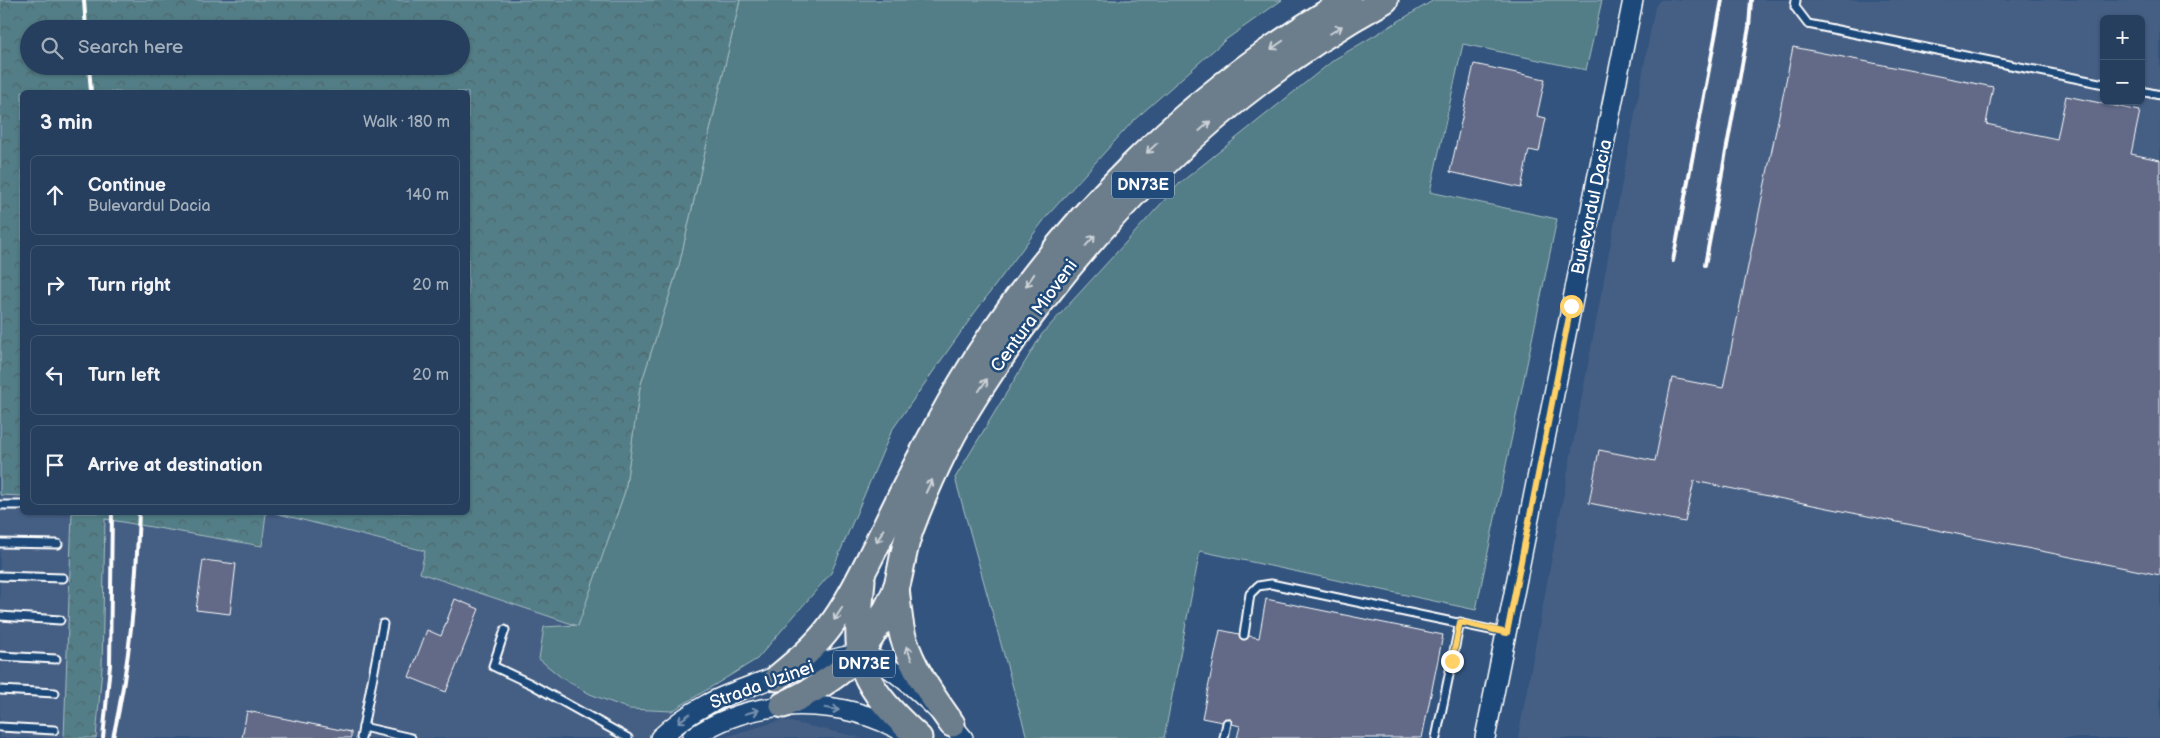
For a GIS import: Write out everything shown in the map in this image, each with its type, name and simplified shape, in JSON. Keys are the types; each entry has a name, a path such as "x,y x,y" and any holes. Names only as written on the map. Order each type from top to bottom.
{"highway":[{"name":"Centura Mioveni","path":"777,678 815,645 830,626 950,423 985,347 1038,268 1108,191 1190,113 1279,43 1348,0"},
{"name":"Centura Mioveni","path":"783,705 839,674 860,655 896,588 910,530 930,482 950,423 986,380 1048,293 1092,239 1148,179 1217,115 1309,47 1385,0"},
{"name":"DN73E","path":"863,572 860,607 860,655 868,677 887,705 919,738"},
{"name":"DN73E","path":"896,588 903,636 909,654 917,672 957,731"}],"main road":[{"name":"Bulevardul Dacia","path":"1485,738 1634,0"},
{"name":"Strada Uzinei","path":"660,738 685,717 707,704 814,665 860,655"},
{"path":"860,655 893,670 957,731"},
{"name":"Strada Uzinei","path":"692,738 708,728 732,718 783,705 820,707 860,714 882,721 914,738"}],"lane":[{"path":"1796,0 1795,7 1808,24 2100,83"},
{"path":"2145,92 2160,95"},
{"path":"0,505 20,505"},
{"path":"0,543 58,544"},
{"path":"0,576 63,578"},
{"path":"1244,635 1250,594 1258,586 1271,584 1507,633"},
{"path":"0,616 60,620"},
{"path":"1436,738 1460,622"},
{"path":"360,738 383,624"},
{"path":"505,630 493,666 532,684 628,738"},
{"path":"0,656 56,659"},
{"path":"0,690 55,692"},
{"path":"1224,738 1227,723"},
{"path":"0,727 54,730"},
{"path":"363,727 411,738"}],"shaded area":[{"path":"1660,0 2160,0 2160,738 1518,738 1655,7"},
{"path":"0,495 20,496 20,515 72,515 64,738 0,738"},
{"path":"266,515 283,515 425,552 420,573 578,626 563,678 590,694 629,709 672,711 705,738 96,738 102,668 105,518 262,546"},
{"path":"782,720 863,738 722,738"}],"green space":[{"path":"0,0 740,0 679,265 640,387 625,491 578,626 420,573 425,551 283,515 470,515 470,90 20,90 20,496 0,495"},
{"path":"740,0 1282,0 1224,41 1133,121 1047,216 973,315 892,430 831,573 757,659 672,711 629,709 590,694 562,678 539,659 544,627 578,625 625,491 640,387 679,265"},
{"path":"1434,0 1602,0 1586,70 1463,44 1430,192 1557,219 1476,610 1200,551 1164,738 1027,738 955,478 1042,334 1180,183 1335,59"},
{"path":"72,515 266,515 262,546 105,519 102,668 96,738 64,738"}],"building":[{"path":"1793,47 1993,87 1986,124 2057,139 2066,96 2100,103 2100,105 2110,105 2140,111 2131,154 2160,160 2160,575 1694,481 1685,522 1589,503 1599,450 1655,461 1672,378 1723,388"},
{"path":"1474,64 1545,79 1537,116 1546,118 1539,152 1529,150 1521,188 1450,172"},
{"path":"203,560 236,564 230,614 196,610"},
{"path":"455,599 479,609 446,692 409,677 427,630 441,636"},
{"path":"1266,599 1443,635 1422,738 1237,738 1240,726 1232,724 1230,719 1225,718 1222,722 1202,718 1220,630 1239,634 1243,640 1249,636 1259,638"},
{"path":"247,711 351,732 351,738 242,738"}],"railway":[{"path":"84,0 85,20"},
{"path":"1673,261 1722,0"},
{"path":"1705,265 1749,27 1751,0"},
{"path":"90,75 91,90"},
{"path":"103,738 110,665 112,515"},
{"path":"113,738 128,654 139,515"}],"route":[{"path":"1452,661 1460,622 1507,633 1571,306"}]}
